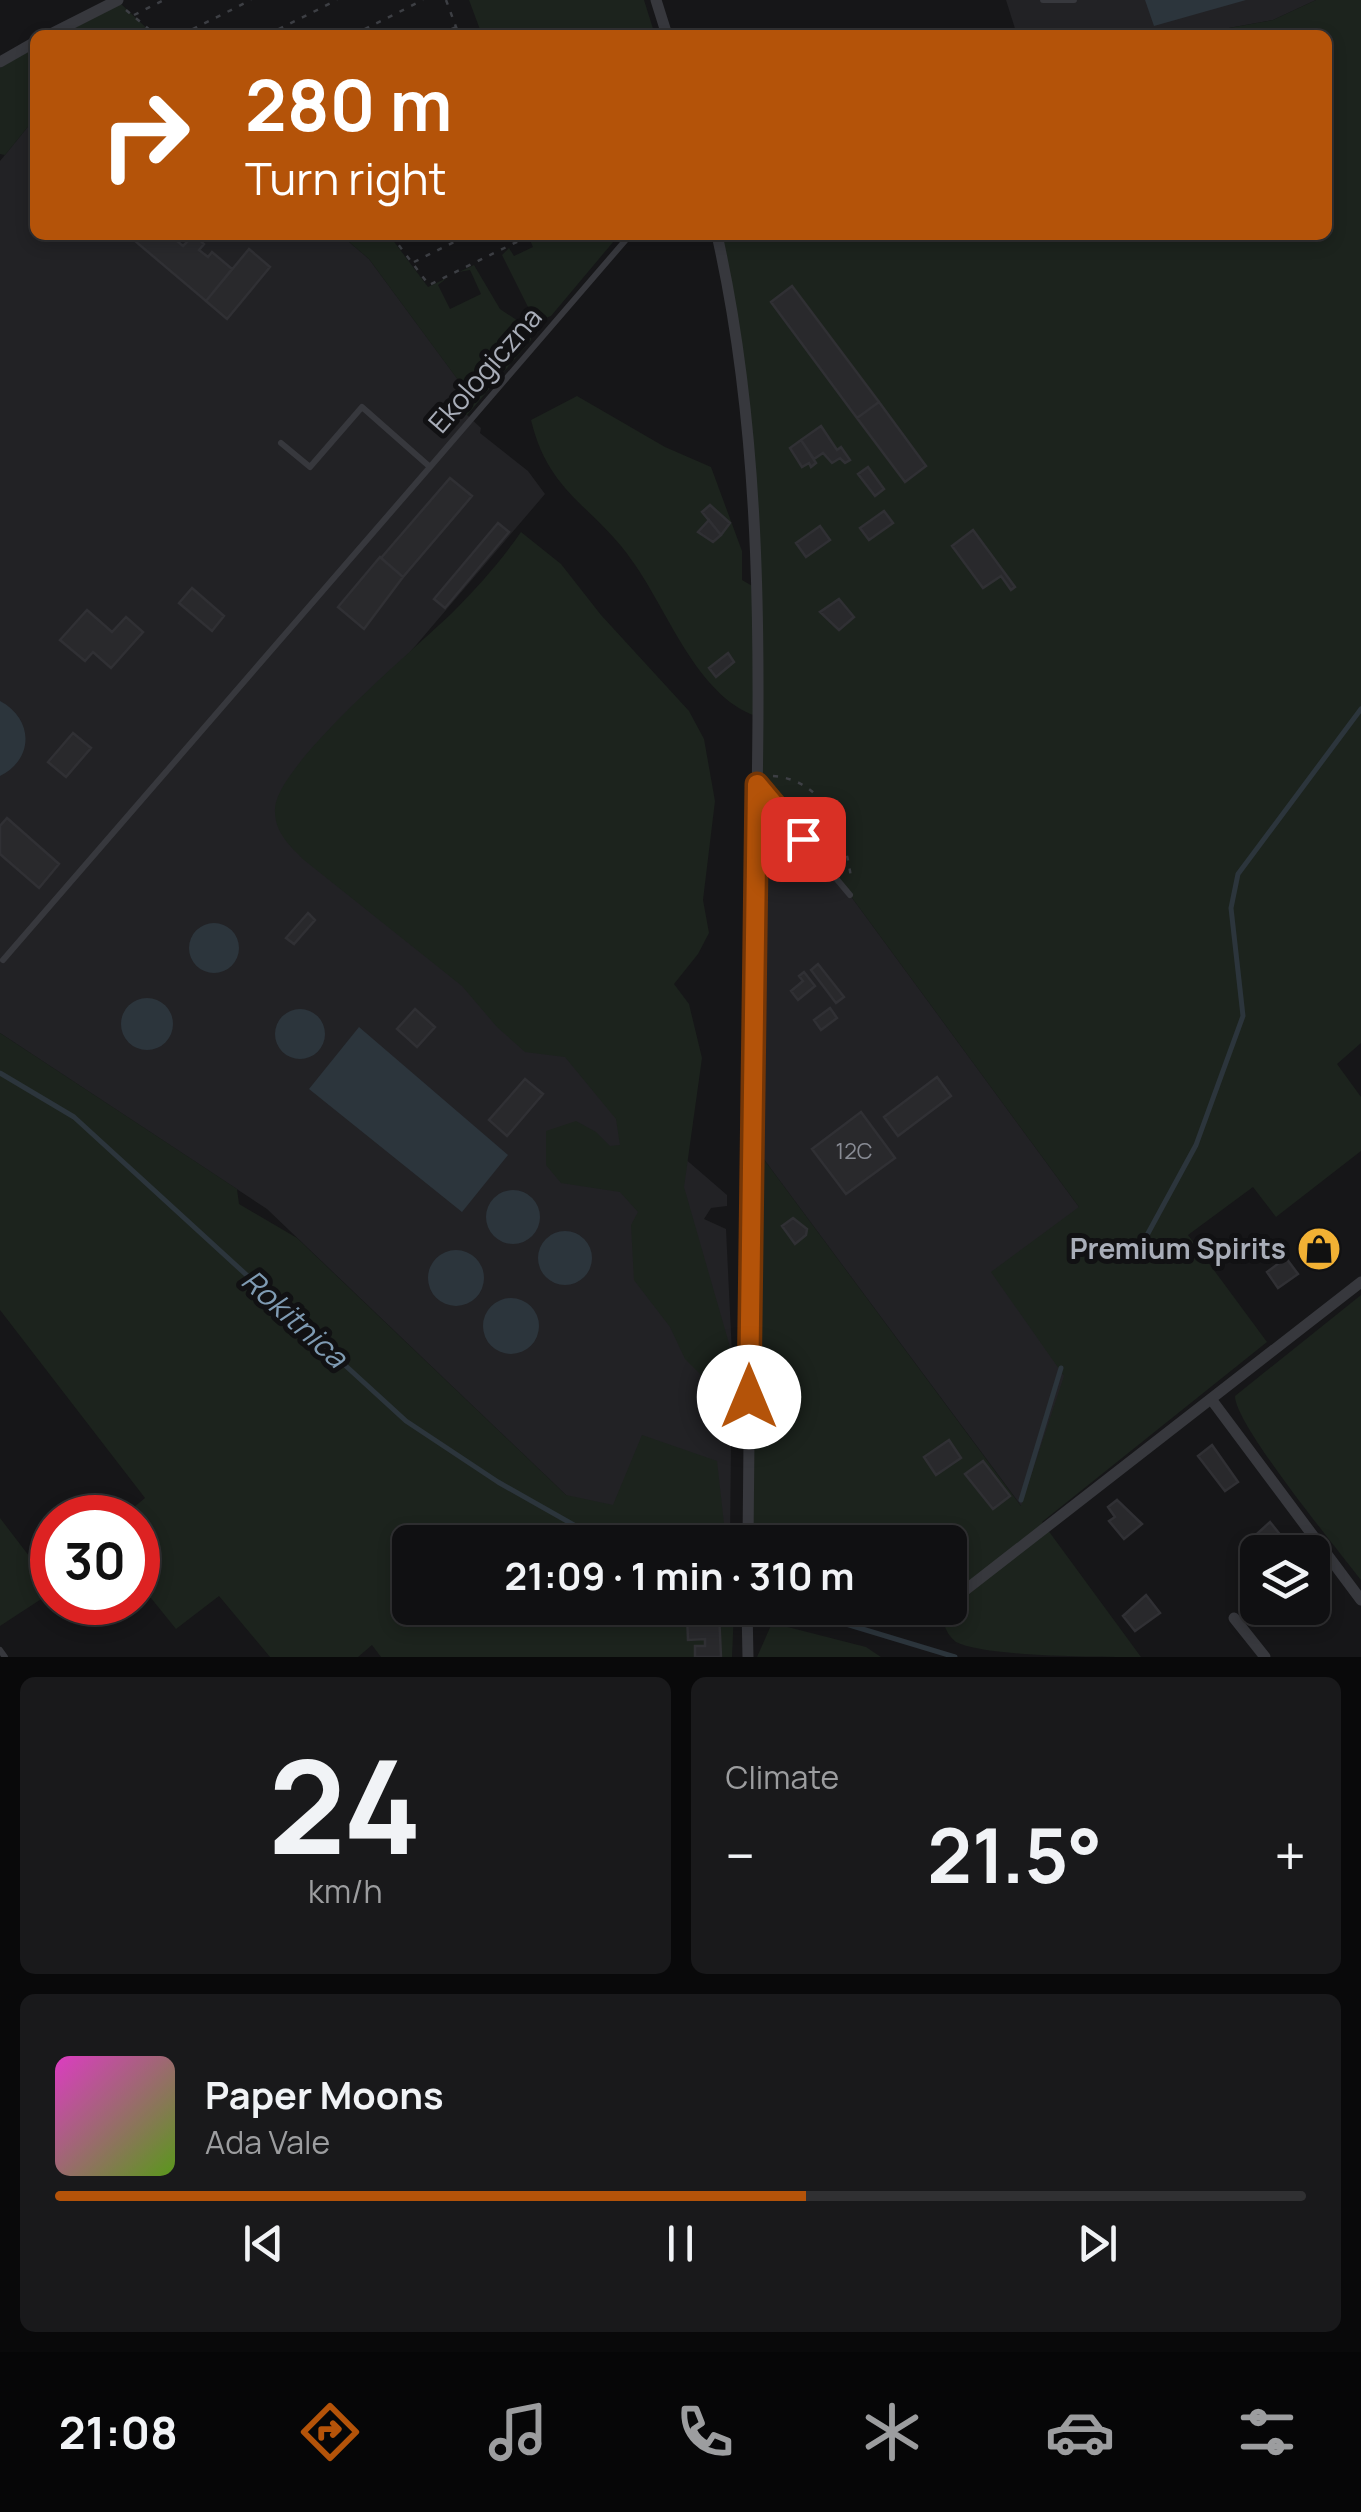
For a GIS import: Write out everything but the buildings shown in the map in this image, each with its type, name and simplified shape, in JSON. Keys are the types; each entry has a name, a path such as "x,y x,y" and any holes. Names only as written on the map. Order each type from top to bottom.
{"street":[{"path":"656,0 665,30"},
{"path":"61,30 123,5"},
{"path":"0,62 30,45"},
{"path":"719,240 745,381 751,446 757,780 748,1525"},
{"path":"967,1589 1361,1282"},
{"path":"1212,1399 1361,1600"},
{"path":"1234,1618 1265,1657"},
{"path":"748,1625 748,1657"}],"lane":[{"path":"1043,0 1074,0"},
{"name":"Ekologiczna","path":"281,443 310,467 362,407 430,467 626,240"},
{"path":"3,960 430,467"},
{"path":"757,780 850,894"},
{"path":"0,1650 5,1657"}],"path":[{"path":"133,16 164,0"},
{"path":"191,30 251,0"},
{"path":"276,30 337,0"},
{"path":"363,30 423,0"},
{"path":"446,0 457,30"},
{"path":"123,5 150,30"},
{"path":"450,30 456,27"},
{"path":"395,240 429,285 521,240"},
{"path":"412,263 458,240"},
{"path":"757,780 804,782 827,804 852,874 850,894"}],"shaded area":[{"path":"469,0 644,0 653,30 480,30"},
{"path":"1006,0 1316,0 1273,20 1218,30 1015,30"},
{"path":"1145,0 1246,0 1154,26"},
{"path":"1316,0 1361,0 1361,1043 1337,1064 1361,1097 1361,1151 1276,1217 1253,1187 1188,1235 1267,1342 1042,1522 1141,1657 992,1651 956,1642 945,1625 967,1625 967,1525 748,1525 751,1142 1021,1506 1064,1376 991,1272 1079,1207 850,895 757,784 756,716 735,706 700,671 633,562 549,466 531,420 577,396 665,447 711,467 742,551 742,580 754,587 751,447 717,240 1332,240 1332,30 1218,30 1273,20"},
{"path":"121,4 149,30 70,30"},
{"path":"30,50 30,124 5,155 0,154 0,68"},
{"path":"30,124 30,240 347,240 369,259 462,385 446,403 459,415 467,415 481,428 480,433 528,471 545,494 278,807 727,1195 727,1206 711,1208 704,1219 726,1229 732,1354 730,1525 597,1525 267,1209 0,1033 0,161"},
{"path":"347,240 393,240 428,287 447,278 438,285 450,309 481,294 470,270 459,272 474,265 500,309 530,329 531,340 467,415 459,415 446,403 461,384 369,259"},
{"path":"530,240 615,240 551,316 543,319 528,307 502,255 509,248 514,256 533,247"},
{"path":"521,532 561,564 601,615 689,711 704,739 715,801 703,900 709,933 674,984 689,1004 702,1058 684,1187 732,1354 706,1380 685,1359 670,1327 634,1280 631,1225 638,1212 620,1192 561,1183 546,1165 546,1131 576,1121 610,1146 620,1145 616,1119 565,1057 525,1052 462,986 304,860 284,838 275,817 281,789 322,737 461,604"},
{"path":"0,701 19,718 26,739 19,760 0,776"},
{"path":"757,784 850,895 1079,1207 1065,1377 1022,1507 751,1142"},
{"path":"214,923 232,930 239,948 232,966 214,973 196,966 189,948 196,930"},
{"path":"147,998 165,1006 173,1024 165,1042 147,1050 129,1042 121,1024 129,1006"},
{"path":"300,1009 317,1017 325,1034 317,1051 300,1059 283,1051 275,1034 283,1017"},
{"path":"359,1027 508,1155 462,1212 309,1089"},
{"path":"0,1033 237,1189 239,1204 297,1238 566,1495 613,1505 642,1435 717,1461 724,1525 392,1525 392,1625 733,1625 732,1657 381,1657 372,1645 358,1657 270,1657 219,1596 176,1629 160,1609 160,1495 143,1495 0,1310"},
{"path":"513,1190 532,1198 540,1217 532,1236 513,1244 494,1236 486,1217 494,1198"},
{"path":"565,1231 584,1239 592,1258 584,1277 565,1285 546,1277 538,1258 546,1239"},
{"path":"456,1250 476,1258 484,1278 476,1298 456,1306 436,1298 428,1278 436,1258"},
{"path":"1361,1295 1361,1580 1251,1433 1235,1396"},
{"path":"511,1298 531,1306 539,1326 531,1346 511,1354 491,1346 483,1326 491,1306"},
{"path":"0,1518 30,1557 30,1606 0,1626"},
{"path":"771,1625 780,1625 866,1647 881,1657 757,1657"}],"waterway":[{"path":"1140,1248 1196,1145 1243,1016 1231,908 1238,874 1361,709"},
{"name":"Rokitnica","path":"0,1073 74,1117 406,1421 498,1482 574,1525"},
{"path":"1021,1500 1061,1368"},
{"name":"Rokitnica","path":"849,1625 955,1657"}],"place":[{"name":"Premium Spirits","path":"1319,1249"}],"route":[{"path":"749,1397 757,784 803,839"}]}
